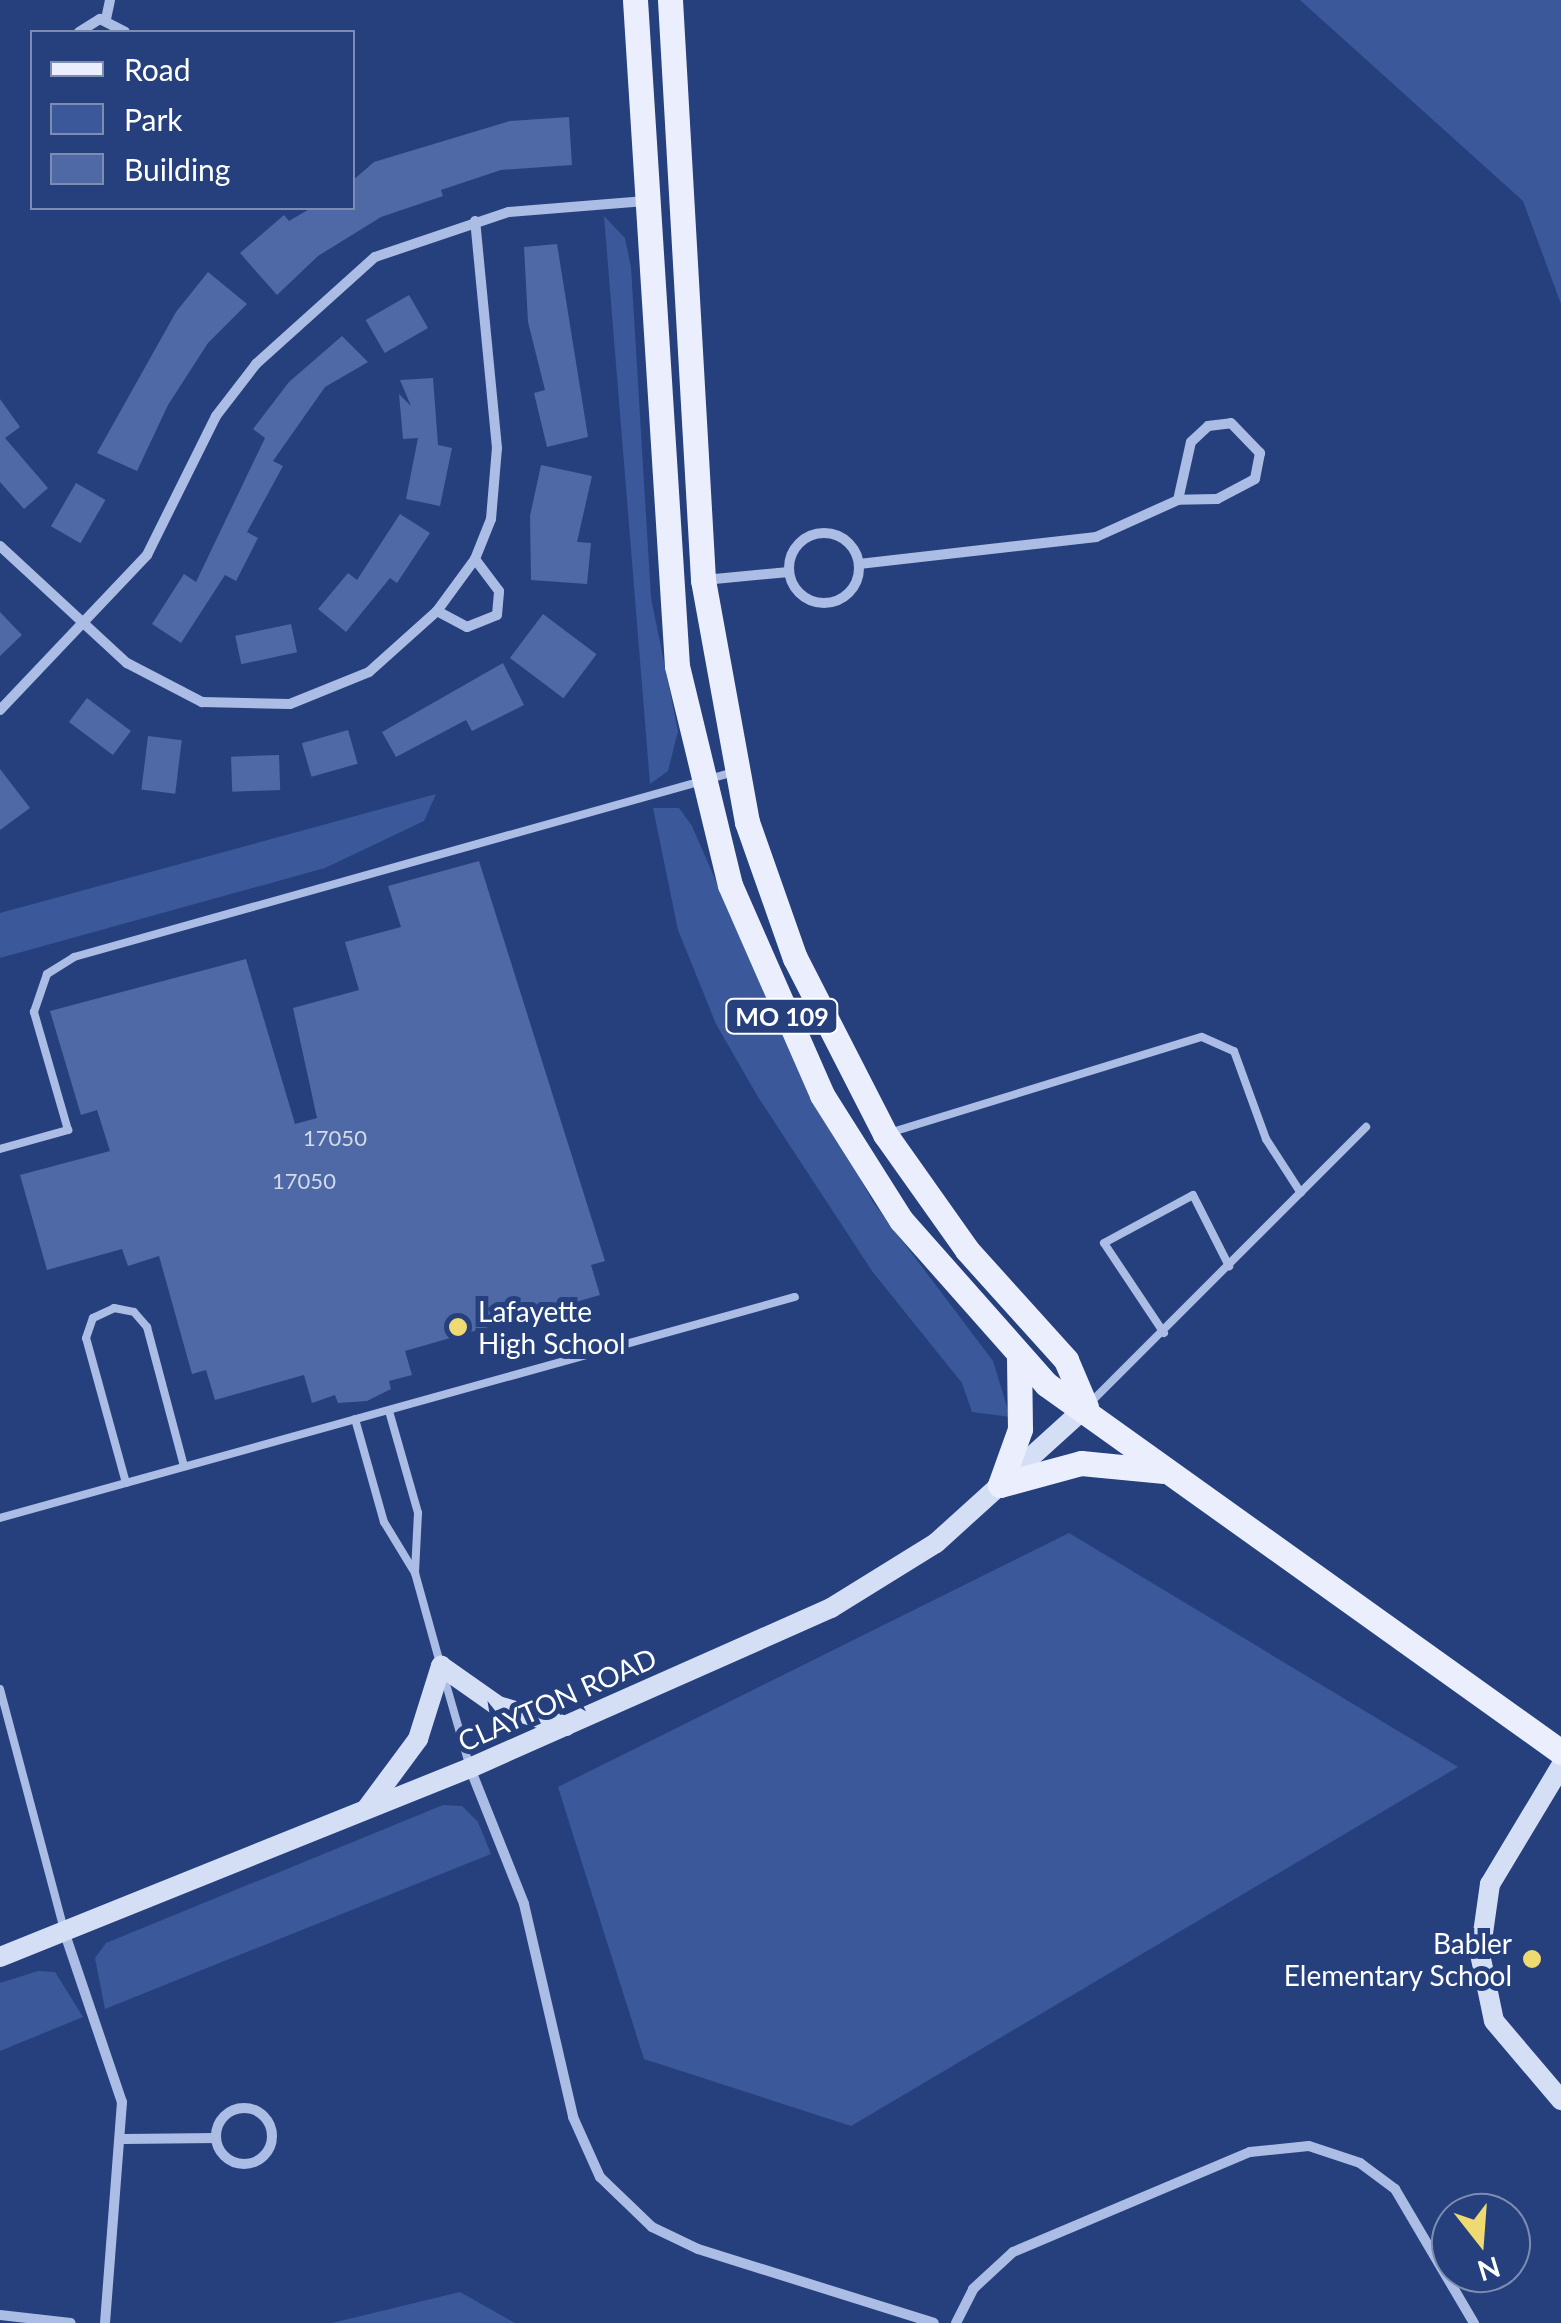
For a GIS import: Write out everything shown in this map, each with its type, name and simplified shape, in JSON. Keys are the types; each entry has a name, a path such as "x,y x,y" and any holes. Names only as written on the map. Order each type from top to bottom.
{"main road":[{"name":"MO 109","path":"634,0 664,533 700,782 756,958 822,1095 901,1220 1019,1356 1162,1471 1561,1752"},
{"name":"MO 109","path":"670,0 702,580 734,772 795,958 884,1134 967,1250 1066,1360 1086,1407"},
{"path":"664,533 702,580"},
{"path":"1000,1485 1020,1429 1019,1356"},
{"name":"CLAYTON ROAD","path":"0,1957 470,1768 854,1595 936,1543 1086,1407"},
{"path":"1000,1485 1081,1463 1162,1471"},
{"path":"366,1810 418,1739 441,1666 498,1706 566,1726"},
{"path":"1561,1766 1511,1844 1480,1919 1484,1988 1494,2021 1561,2100"}],"street":[{"path":"106,19 110,0"},
{"path":"83,30 106,19"},
{"path":"106,19 122,30"},
{"path":"0,710 86,628 147,555 216,416 295,320 375,257 475,221 550,206 647,200"},
{"path":"0,546 86,628 164,688 202,702 262,706 330,692 369,672 437,610 476,559 491,518 497,448 475,221"},
{"path":"860,564 1096,537 1178,500 1217,499 1255,479 1260,453 1250,435 1232,424 1199,432 1178,500"},
{"path":"820,533 844,538 860,564 847,594 824,603 801,594 790,572 794,549 820,533"},
{"path":"437,610 467,627 496,615 499,592 476,559"},
{"path":"702,580 790,572"},
{"path":"470,1768 524,1904 573,2116 600,2177 652,2227 698,2249 934,2323"},
{"path":"64,1930 110,2051 124,2140 105,2323"},
{"path":"244,2108 267,2120 272,2136 266,2154 250,2163 224,2155 216,2138 221,2120 244,2108"},
{"path":"124,2140 216,2138"},
{"path":"956,2323 973,2288 1013,2252 1250,2152 1309,2146 1360,2163 1395,2190 1474,2323"},
{"path":"0,2314 71,2323"}],"lane":[{"path":"0,1149 68,1130 34,1012 47,974 74,956 734,772"},
{"path":"884,1134 1202,1037 1234,1051 1266,1139 1301,1193"},
{"path":"1086,1407 1366,1127"},
{"path":"1164,1333 1104,1242 1192,1195 1229,1266"},
{"path":"0,1518 795,1297"},
{"path":"126,1483 86,1338 93,1318 114,1308 134,1312 147,1327 184,1466"},
{"path":"389,1411 418,1513 415,1573"},
{"path":"355,1420 384,1522 415,1573 470,1768"},
{"path":"0,1689 64,1930"}],"green space":[{"path":"1300,0 1561,0 1561,304 1523,201"},
{"path":"604,216 625,238 631,267 651,598 678,731 668,771 650,784"},
{"path":"436,794 424,821 325,868 0,958 0,913"},
{"path":"653,808 679,808 692,826 784,1038 873,1202 993,1361 1010,1417 972,1412 962,1383 872,1271 758,1097 716,1024 678,930"},
{"path":"1069,1533 1458,1767 851,2126 644,2059 558,1787"},
{"path":"443,1805 462,1806 478,1822 491,1854 105,2009 95,1958 106,1943"},
{"path":"38,1971 55,1972 83,2017 0,2051 0,1983"},
{"path":"460,2292 515,2323 332,2323"}],"building":[{"path":"569,117 572,165 501,170 441,190 443,196 381,217 318,256 277,295 240,253 284,215 289,221 308,210 355,210 355,178 374,162 510,121"},
{"path":"557,244 588,437 547,447 534,393 545,390 528,322 524,247"},
{"path":"208,272 247,304 208,343 168,405 137,471 97,453 176,312"},
{"path":"409,295 428,328 385,353 366,320"},
{"path":"342,336 368,362 325,387 273,461 283,466 247,532 258,538 236,581 225,575 181,643 152,624 184,574 196,582 265,438 253,429 289,382"},
{"path":"433,378 438,445 452,448 440,506 406,499 418,438 403,439 399,394 411,406 400,380"},
{"path":"0,399 20,427 5,438 48,488 24,509 0,482"},
{"path":"541,465 592,476 577,542 591,543 587,584 531,580 530,516"},
{"path":"76,483 105,500 80,543 51,526"},
{"path":"400,514 430,533 397,583 390,578 346,632 318,609 348,573 357,580"},
{"path":"0,612 22,635 0,656"},
{"path":"543,614 597,654 563,698 510,658"},
{"path":"291,624 297,652 241,664 235,636"},
{"path":"503,663 524,705 472,731 466,720 396,757 382,732"},
{"path":"87,698 131,731 113,755 69,722"},
{"path":"348,730 358,764 312,777 302,743"},
{"path":"148,736 182,740 175,794 141,790"},
{"path":"279,755 280,790 232,792 231,757"},
{"path":"0,769 30,808 0,830"},
{"name":"Lafayette High School","path":"479,861 605,1261 591,1265 600,1295 405,1351 412,1375 389,1381 391,1389 367,1401 338,1403 335,1395 312,1403 304,1375 215,1400 206,1370 192,1374 159,1256 128,1266 122,1249 47,1270 20,1175 110,1151 97,1110 81,1115 50,1011 246,959 295,1124 317,1118 293,1008 359,990 345,942 401,927 388,886"}],"place":[{"name":"Lafayette High School","path":"458,1327"},
{"name":"Babler Elementary School","path":"1532,1959"}]}
